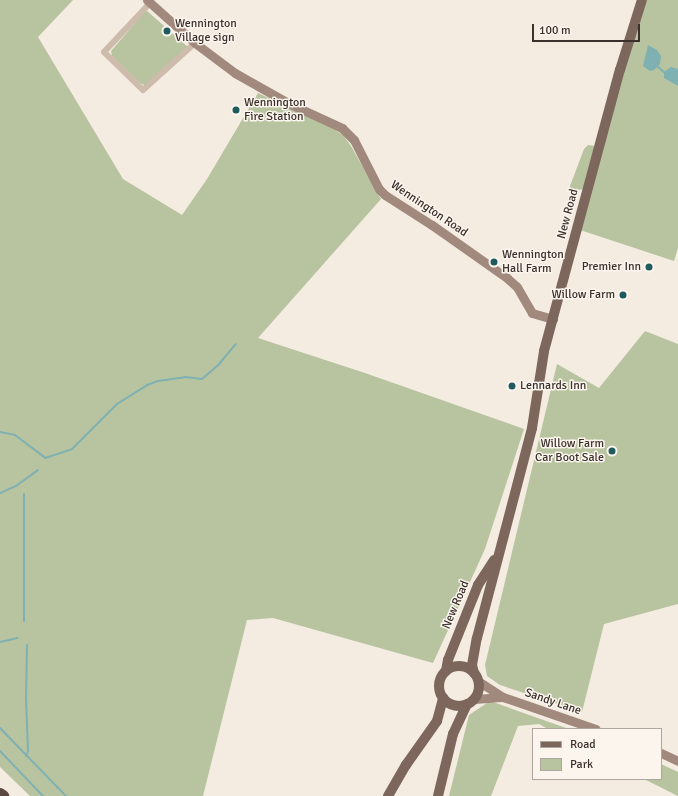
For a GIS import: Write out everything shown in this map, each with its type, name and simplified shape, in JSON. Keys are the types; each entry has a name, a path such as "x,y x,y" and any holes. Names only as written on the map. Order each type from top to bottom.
{"main road":[{"name":"New Road","path":"476,677 472,665 477,638 490,591 498,553 530,436 544,356 553,319 620,70 642,0"},
{"name":"Wennington Road","path":"148,2 195,43 230,70 262,90 342,128 354,140 379,189 385,195 432,225 507,278 517,287 532,313 553,319"},
{"name":"New Road","path":"446,671 448,660 478,585 498,553"},
{"path":"388,796 406,765 434,728 441,710 443,698 439,688 440,682 446,671 458,666 469,670 476,677 478,688 453,734 438,796"},
{"name":"Sandy Lane","path":"476,677 503,697 593,728"},
{"name":"Sandy Lane","path":"471,701 503,697"},
{"path":"443,698 454,705 471,701"},
{"path":"662,753 678,760"}],"street":[{"path":"148,2 104,52 142,90 195,43"}],"green space":[{"path":"0,0 73,0 38,37 123,179 182,215 207,179 258,93 334,129 343,135 351,146 381,199 258,338 365,373 524,429 485,549 433,663 273,618 247,620 203,796 30,796 0,767"},
{"path":"642,0 678,0 678,248 674,261 577,229"},
{"path":"146,10 188,47 148,85 144,85 140,83 112,56 111,51"},
{"path":"588,145 595,146 583,189 573,191 570,189 570,186 584,149"},
{"path":"645,331 678,344 678,604 604,624 582,712 500,685 487,676 485,665 557,364 599,388"},
{"path":"490,701 566,728 546,728 539,724 518,726 491,796 449,796 469,715"},
{"path":"662,764 678,772 678,796 646,780 662,780"}],"water":[{"path":"648,45 657,50 661,56 660,64 654,70 650,71 643,66"},
{"path":"671,67 678,69 678,86 664,78 664,72"}],"waterway":[{"path":"658,67 664,72"},
{"path":"0,432 15,435 45,458 72,449 117,404 147,385 158,381 185,377 202,379 219,364 236,344"},
{"path":"0,493 16,486 38,470"},
{"path":"24,494 24,621"},
{"path":"0,642 18,638"},
{"path":"26,756 28,751 26,698 27,645"},
{"path":"0,728 66,796"},
{"path":"0,751 43,796"}],"place":[{"name":"Wennington Village sign","path":"167,31"},
{"name":"Wennington Fire Station","path":"236,110"},
{"name":"Wennington Hall Farm","path":"494,262"},
{"name":"Premier Inn","path":"649,267"},
{"name":"Willow Farm","path":"623,295"},
{"name":"Lennards Inn","path":"512,386"},
{"name":"Willow Farm Car Boot Sale","path":"612,451"}]}
